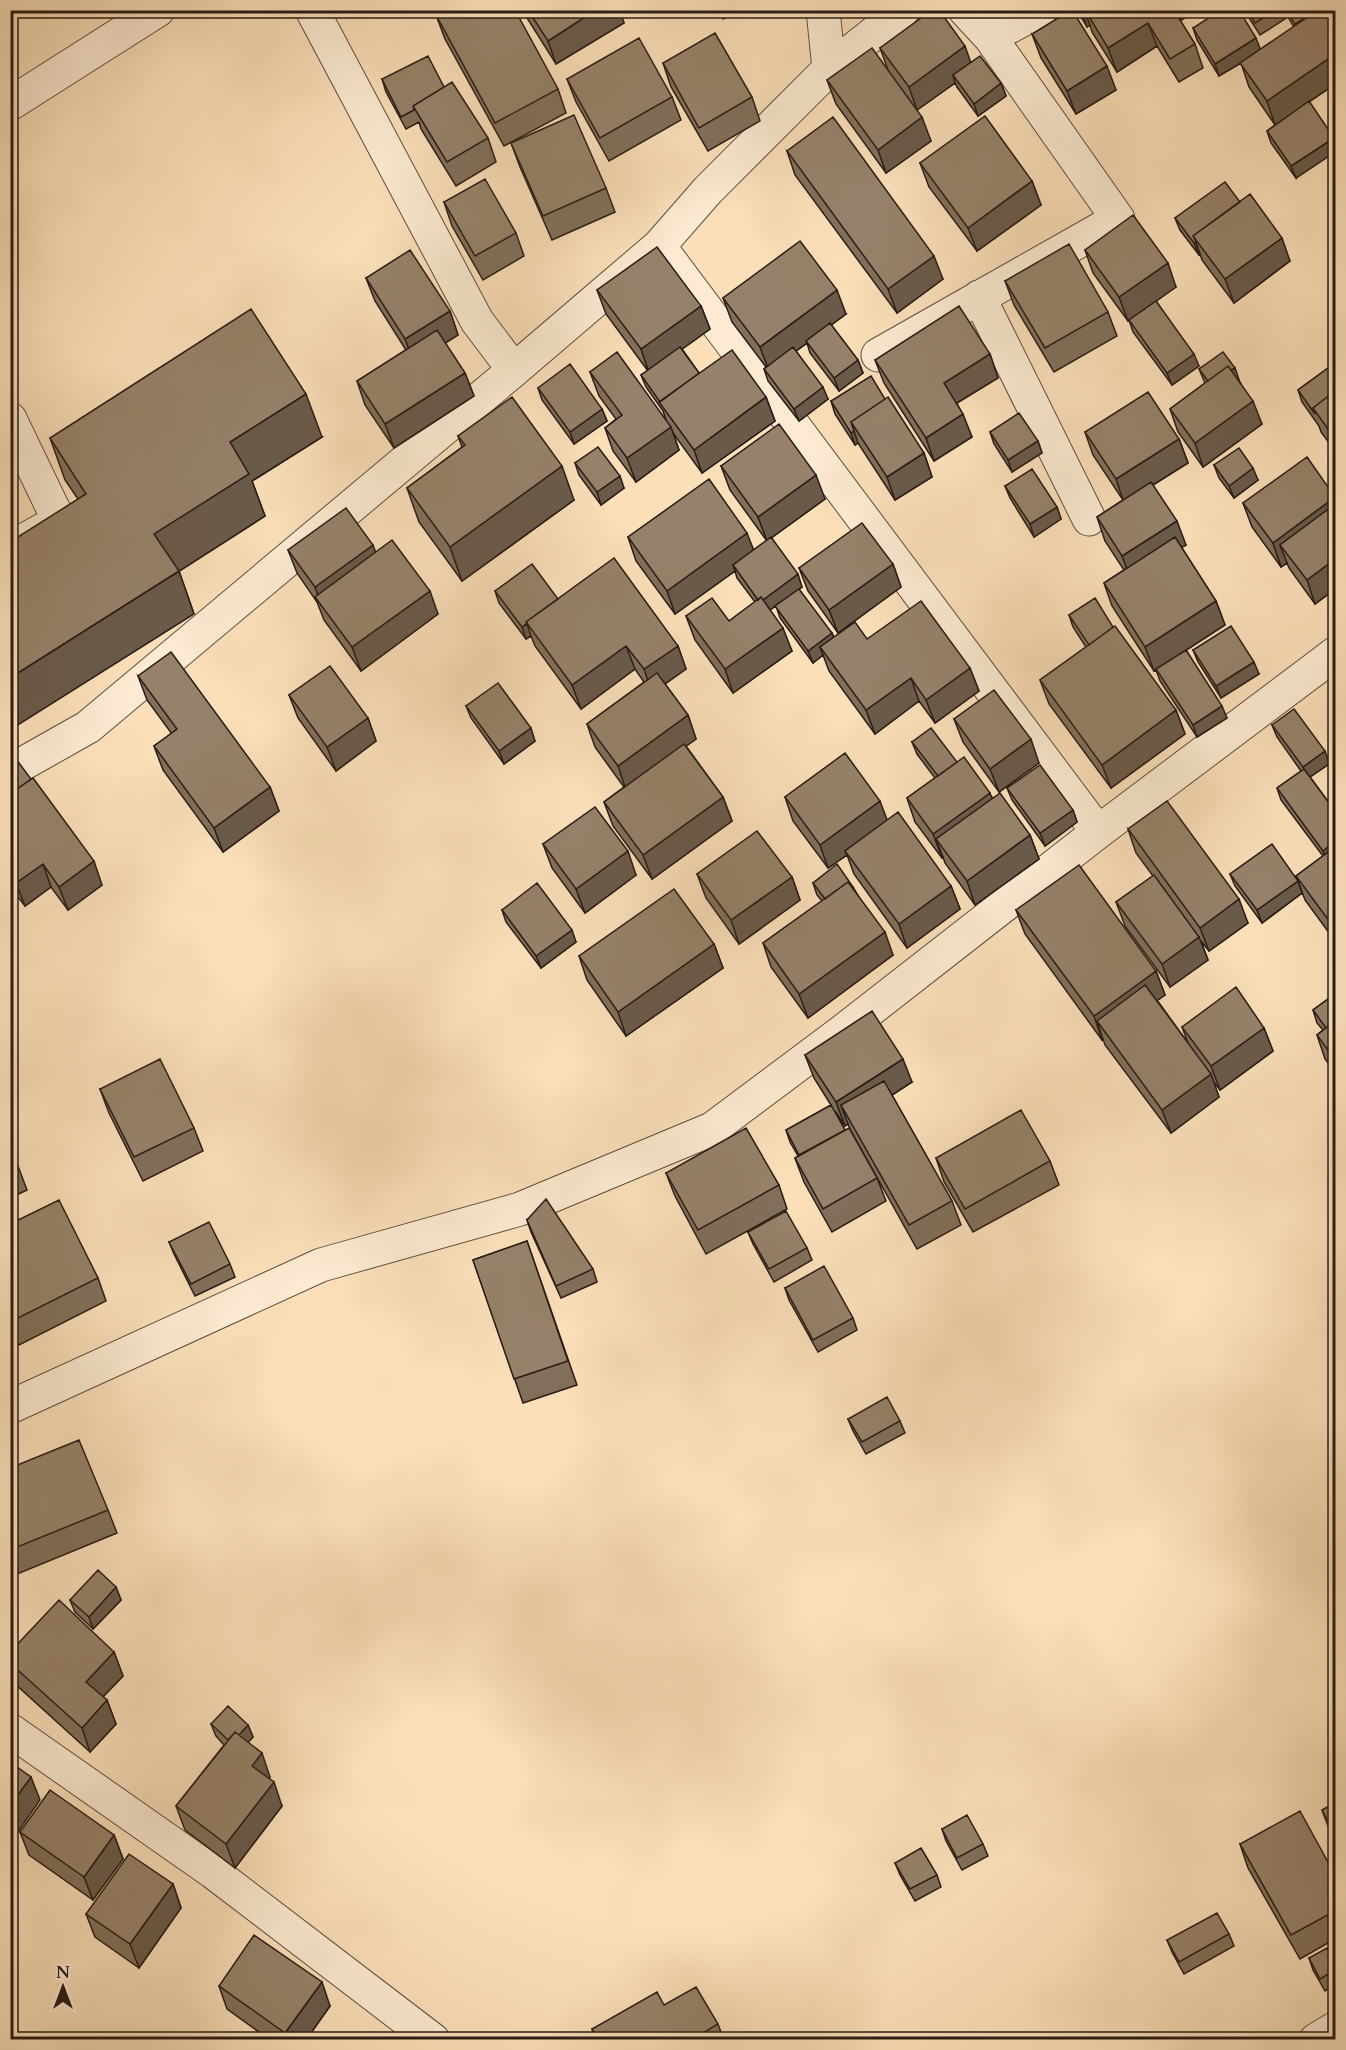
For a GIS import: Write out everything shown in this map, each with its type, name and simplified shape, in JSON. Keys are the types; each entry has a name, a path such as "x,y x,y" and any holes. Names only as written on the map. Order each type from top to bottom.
{"street":[{"path":"10,104 158,10"},
{"path":"312,10 477,321 514,370"},
{"path":"823,10 829,69"},
{"path":"10,771 88,727 514,370 659,246 708,190 829,69 903,10"},
{"path":"878,355 1118,219 990,38 965,10"},
{"path":"990,38 1041,10"},
{"path":"659,246 1098,832"},
{"path":"979,297 1089,519"},
{"path":"10,419 59,521 10,548"},
{"path":"10,1407 321,1265 520,1209 712,1129 1335,653"},
{"path":"10,1730 204,1865 433,2040"},
{"path":"1316,2040 1335,2028"}],"building":[{"path":"445,10 515,10 558,89 495,123 436,15"},
{"path":"528,10 596,10 548,41"},
{"path":"932,10 939,10 965,46 909,87 880,48"},
{"path":"1071,10 1107,66 1067,91 1032,34"},
{"path":"1085,10 1174,10 1195,44 1170,59 1148,23 1108,48"},
{"path":"1221,10 1239,10 1256,38 1215,64 1193,28"},
{"path":"1248,10 1276,10 1255,23"},
{"path":"1287,10 1316,10 1295,24"},
{"path":"1318,10 1335,10 1335,54 1267,101 1240,63"},
{"path":"715,33 752,97 699,128 663,63"},
{"path":"639,38 672,97 600,138 567,79"},
{"path":"872,48 922,117 878,150 827,80"},
{"path":"428,56 444,87 413,106 414,110 401,117 382,79"},
{"path":"980,56 1001,83 974,104 953,75"},
{"path":"452,82 488,138 447,162 413,106"},
{"path":"1309,101 1334,138 1291,166 1267,131"},
{"path":"574,115 606,188 543,216 511,143"},
{"path":"985,116 1032,181 968,228 920,163"},
{"path":"833,117 934,256 888,289 787,151"},
{"path":"485,179 516,233 475,256 444,202"},
{"path":"1225,182 1240,202 1193,236 1196,242 1194,243 1175,218"},
{"path":"1250,194 1282,238 1225,279 1193,236"},
{"path":"1133,215 1168,263 1119,297 1085,250"},
{"path":"800,241 837,290 760,347 723,298"},
{"path":"1069,244 1108,312 1045,348 1005,281"},
{"path":"657,247 701,306 641,349 597,290"},
{"path":"410,250 450,311 405,339 366,278"},
{"path":"1156,301 1194,354 1167,373 1129,320"},
{"path":"959,306 990,354 944,383 963,414 926,438 875,360"},
{"path":"251,309 306,394 230,442 249,474 154,534 179,571 10,678 10,542 86,494 50,438"},
{"path":"830,323 858,360 834,378 806,341"},
{"path":"437,330 465,373 385,424 357,381"},
{"path":"680,347 699,373 660,402 641,375"},
{"path":"793,347 823,387 794,409 764,369"},
{"path":"732,350 766,397 694,450 659,402"},
{"path":"617,352 671,427 627,458 605,428 622,415 590,372"},
{"path":"1223,352 1235,368 1231,370 1228,366 1208,381 1199,369"},
{"path":"1335,363 1335,391 1313,408 1315,414 1298,390"},
{"path":"570,364 602,409 570,432 538,388"},
{"path":"1228,366 1253,401 1195,443 1170,409"},
{"path":"871,376 885,399 851,422 854,431 851,433 831,401"},
{"path":"1335,391 1335,439 1313,408"},
{"path":"1148,392 1179,439 1116,479 1085,432"},
{"path":"512,397 562,466 450,547 407,488 465,445 458,436"},
{"path":"888,397 924,453 887,477 851,422"},
{"path":"1019,413 1038,441 1008,460 990,432"},
{"path":"779,424 816,475 758,517 721,466"},
{"path":"598,447 620,476 597,492 575,463"},
{"path":"1239,448 1253,468 1229,486 1214,465"},
{"path":"1307,457 1335,497 1273,543 1243,503"},
{"path":"1032,469 1057,507 1030,524 1005,486"},
{"path":"709,479 747,533 667,591 628,537"},
{"path":"1151,482 1177,521 1122,556 1097,517"},
{"path":"1335,504 1335,559 1307,580 1280,545"},
{"path":"346,508 373,545 315,587 288,550"},
{"path":"862,523 893,564 829,610 799,568"},
{"path":"771,537 798,574 763,600 761,597 758,600 733,565"},
{"path":"1175,537 1216,601 1145,647 1104,583"},
{"path":"392,540 430,591 352,647 315,597"},
{"path":"614,558 678,646 644,669 626,646 572,685 526,622"},
{"path":"532,564 558,599 522,627 495,591"},
{"path":"799,589 832,633 808,651 775,606"},
{"path":"761,597 783,628 725,669 686,616 712,598 729,621"},
{"path":"1095,598 1113,627 1089,645 1069,615"},
{"path":"921,601 970,668 926,700 911,678 866,710 820,647 855,622 867,639"},
{"path":"1115,626 1176,710 1102,765 1040,680"},
{"path":"1231,626 1254,662 1216,686 1193,650"},
{"path":"1186,650 1222,706 1193,725 1156,669"},
{"path":"171,652 270,787 214,828 154,746 177,729 138,676"},
{"path":"330,666 368,718 327,747 289,695"},
{"path":"657,673 688,715 618,766 587,724"},
{"path":"498,683 531,728 499,751 466,706"},
{"path":"1335,683 1335,696 1330,687"},
{"path":"994,690 1031,739 990,769 954,719"},
{"path":"1294,709 1325,751 1303,767 1272,725"},
{"path":"931,728 957,762 938,776 912,742"},
{"path":"684,744 723,797 643,855 604,802"},
{"path":"845,753 880,801 820,845 785,797"},
{"path":"964,757 990,793 933,834 907,798"},
{"path":"16,759 31,779 10,794 10,763"},
{"path":"1040,765 1073,810 1040,833 1007,788"},
{"path":"1304,769 1335,811 1335,841 1323,851 1277,788"},
{"path":"33,778 94,861 59,887 43,864 16,883 10,875 10,794"},
{"path":"1000,793 1030,835 967,881 936,839"},
{"path":"1167,801 1239,899 1200,928 1128,829"},
{"path":"595,807 628,851 576,889 543,844"},
{"path":"898,812 951,886 899,924 845,851"},
{"path":"757,831 792,877 731,920 697,874"},
{"path":"1272,844 1298,881 1257,910 1230,874"},
{"path":"1335,847 1335,929 1296,876"},
{"path":"837,864 853,887 848,882 825,899 813,883"},
{"path":"1079,865 1156,971 1094,1016 1016,910"},
{"path":"1154,875 1199,937 1162,964 1116,902"},
{"path":"848,882 885,932 799,994 763,943"},
{"path":"537,883 572,930 536,956 502,910"},
{"path":"674,889 714,944 618,1012 579,956"},
{"path":"1145,985 1211,1074 1162,1110 1097,1021"},
{"path":"1236,987 1264,1028 1211,1066 1182,1027"},
{"path":"1335,994 1335,1021 1326,1028 1313,1010"},
{"path":"872,1011 903,1059 836,1102 805,1055"},
{"path":"1335,1021 1335,1060 1317,1035"},
{"path":"160,1059 194,1128 134,1157 100,1089"},
{"path":"884,1081 952,1201 909,1225 841,1105"},
{"path":"831,1105 845,1130 799,1155 786,1130"},
{"path":"1021,1110 1050,1161 965,1209 936,1158"},
{"path":"746,1128 779,1185 698,1230 666,1173"},
{"path":"849,1128 877,1178 823,1209 795,1158"},
{"path":"10,1150 18,1166 10,1170"},
{"path":"546,1199 593,1269 556,1286 527,1220"},
{"path":"59,1200 98,1278 10,1322 10,1224"},
{"path":"786,1211 807,1248 769,1269 748,1232"},
{"path":"209,1222 230,1264 191,1284 169,1242"},
{"path":"527,1241 568,1361 514,1379 473,1260"},
{"path":"824,1266 853,1318 813,1340 785,1288"},
{"path":"887,1397 900,1421 862,1442 848,1419"},
{"path":"79,1440 108,1510 10,1550 10,1468"},
{"path":"98,1570 116,1587 89,1617 70,1600"},
{"path":"59,1600 114,1652 86,1682 107,1700 82,1728 10,1663 10,1652"},
{"path":"228,1706 248,1725 239,1735 235,1732 228,1740 211,1724"},
{"path":"235,1732 262,1753 252,1766 274,1782 226,1844 176,1806"},
{"path":"10,1762 31,1777 10,1806"},
{"path":"50,1790 114,1835 84,1877 20,1832"},
{"path":"1335,1803 1335,1834 1322,1810"},
{"path":"1300,1811 1335,1875 1335,1911 1291,1935 1240,1844"},
{"path":"967,1815 983,1844 957,1858 942,1829"},
{"path":"921,1848 937,1875 910,1889 895,1863"},
{"path":"129,1854 173,1884 130,1944 86,1914"},
{"path":"1217,1913 1229,1934 1179,1962 1167,1940"},
{"path":"254,1935 322,1982 285,2033 219,1986"},
{"path":"1327,1948 1335,1963 1335,1970 1320,1979 1309,1958"},
{"path":"696,1987 718,2024 691,2040 598,2040 592,2029 657,1992 664,2005"}]}
